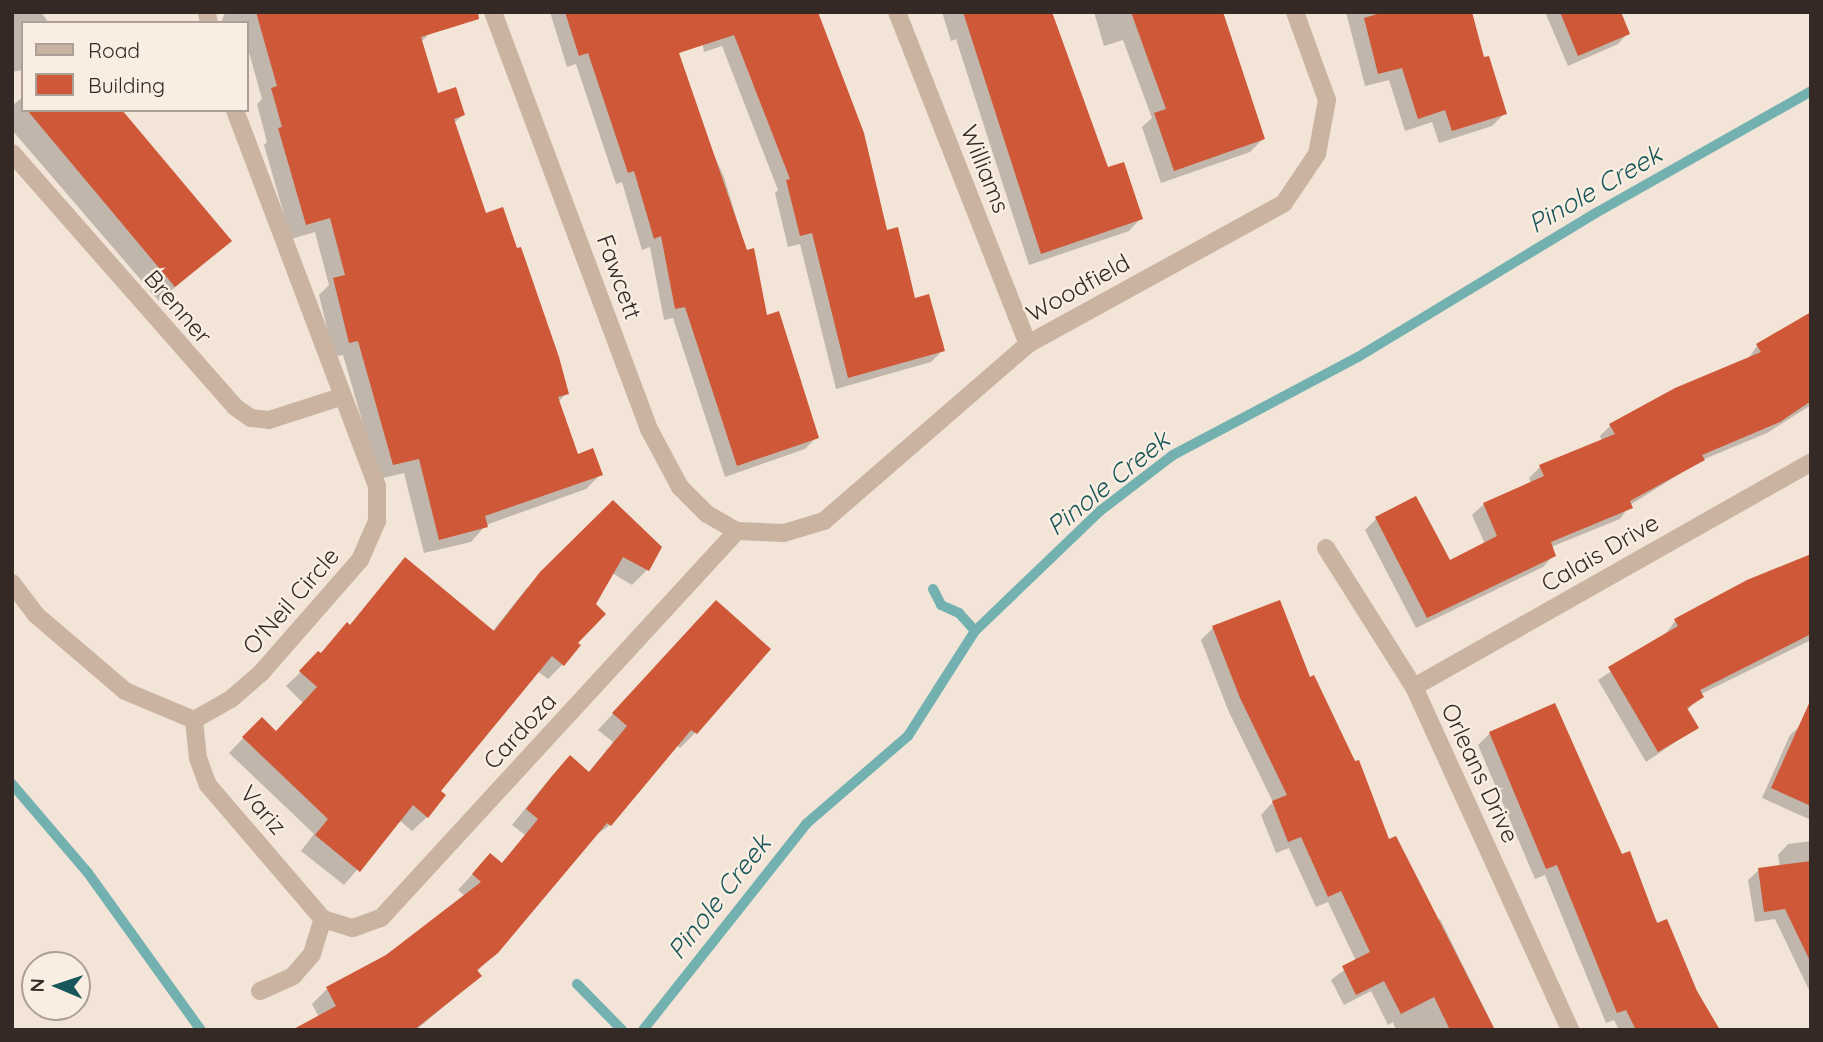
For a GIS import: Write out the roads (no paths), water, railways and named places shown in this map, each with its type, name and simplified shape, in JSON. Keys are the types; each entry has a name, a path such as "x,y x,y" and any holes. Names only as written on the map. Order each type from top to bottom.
{"street":[{"name":"Fawcett","path":"494,12 650,431 680,487 707,514 737,531"},
{"name":"Williams","path":"897,12 1028,344"},
{"name":"Woodfield","path":"737,531 784,533 824,521 1028,344 1284,203 1317,154 1328,100 1295,12"},
{"name":"O'Neil Circle","path":"194,720 231,699 261,673 360,560 377,521 377,486 340,397 236,112"},
{"name":"Brenner","path":"12,153 234,407 251,418 269,419 340,397"},
{"name":"Calais Drive","path":"1414,687 1811,462"},
{"name":"Cardoza","path":"323,919 353,928 381,918 737,531"},
{"name":"Orleans Drive","path":"1326,548 1414,687 1570,1030"},
{"path":"12,583 35,614 125,691 194,720"},
{"name":"Variz","path":"194,720 198,758 208,785 323,919"},
{"path":"260,991 293,976 312,954 323,919"}],"waterway":[{"name":"Pinole Creek","path":"643,1030 806,824 908,736 975,631 1100,511 1173,455 1358,357 1594,214 1811,91"},
{"path":"933,589 941,605 959,613 975,631"},
{"path":"12,784 88,873 201,1030"},
{"path":"577,984 622,1030"}]}
